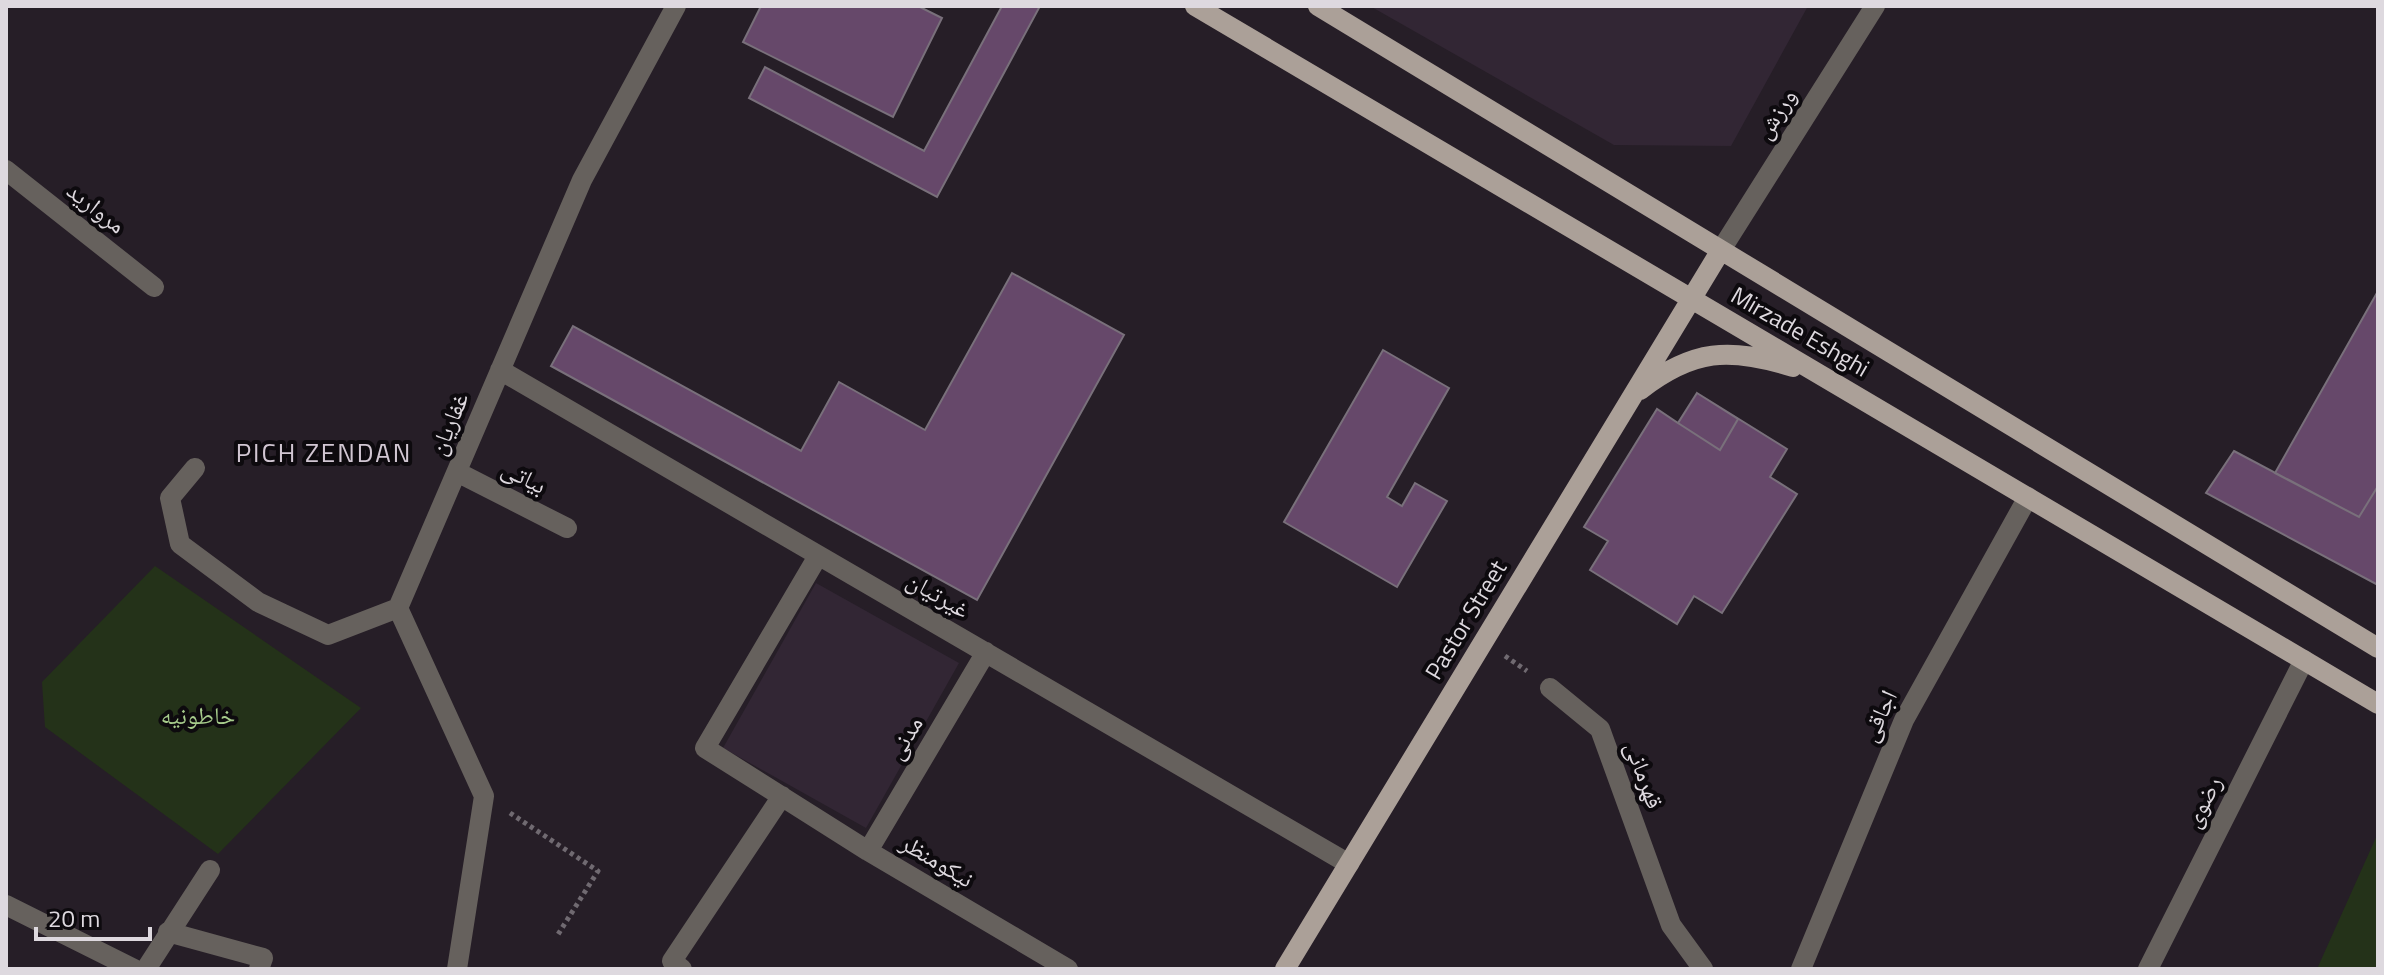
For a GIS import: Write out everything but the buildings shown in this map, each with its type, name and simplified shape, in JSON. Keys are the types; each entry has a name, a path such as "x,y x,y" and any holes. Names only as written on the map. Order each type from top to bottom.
{"main road":[{"name":"Mirzade Eshghi","path":"1195,6 2378,704"},
{"name":"Mirzade Eshghi","path":"1318,6 2378,648"},
{"name":"Pastor Street","path":"1285,969 1721,250"},
{"path":"1633,395 1687,360 1732,353 1771,360 1826,378"}],"street":[{"name":"غفاریان","path":"398,608 582,180 676,6"},
{"name":"ورزش","path":"1721,250 1875,6"},
{"name":"مروارید","path":"6,170 154,287"},
{"name":"غیرتیان","path":"500,370 1349,864"},
{"path":"195,468 170,498 180,544 258,602 328,635 398,608 484,796 457,969"},
{"name":"بیاتی","path":"457,472 567,528"},
{"name":"اجاقی","path":"1801,969 1904,720 2028,497"},
{"name":"نیکومنظر","path":"818,556 705,748 868,851 1068,969"},
{"name":"مدنی","path":"868,851 986,652"},
{"name":"رضوی","path":"2148,969 2304,660"},
{"name":"قهرمانی","path":"1550,688 1600,729 1671,925 1703,969"},
{"path":"677,965 782,796"},
{"path":"146,969 210,870"},
{"path":"6,905 134,969"},
{"path":"168,932 263,958 259,969"}],"path":[{"path":"1484,641 1550,688"},
{"path":"484,796 598,871 557,936"}],"shaded area":[{"path":"1370,6 1808,6 1731,146 1614,145"},
{"path":"816,583 959,663 866,828 723,748"}],"green space":[{"name":"خاطونیه","path":"155,566 361,708 218,854 45,727 42,682"},
{"path":"2378,833 2378,969 2317,969"}],"district":[{"name":"PICH ZENDAN","path":"324,453"}]}
